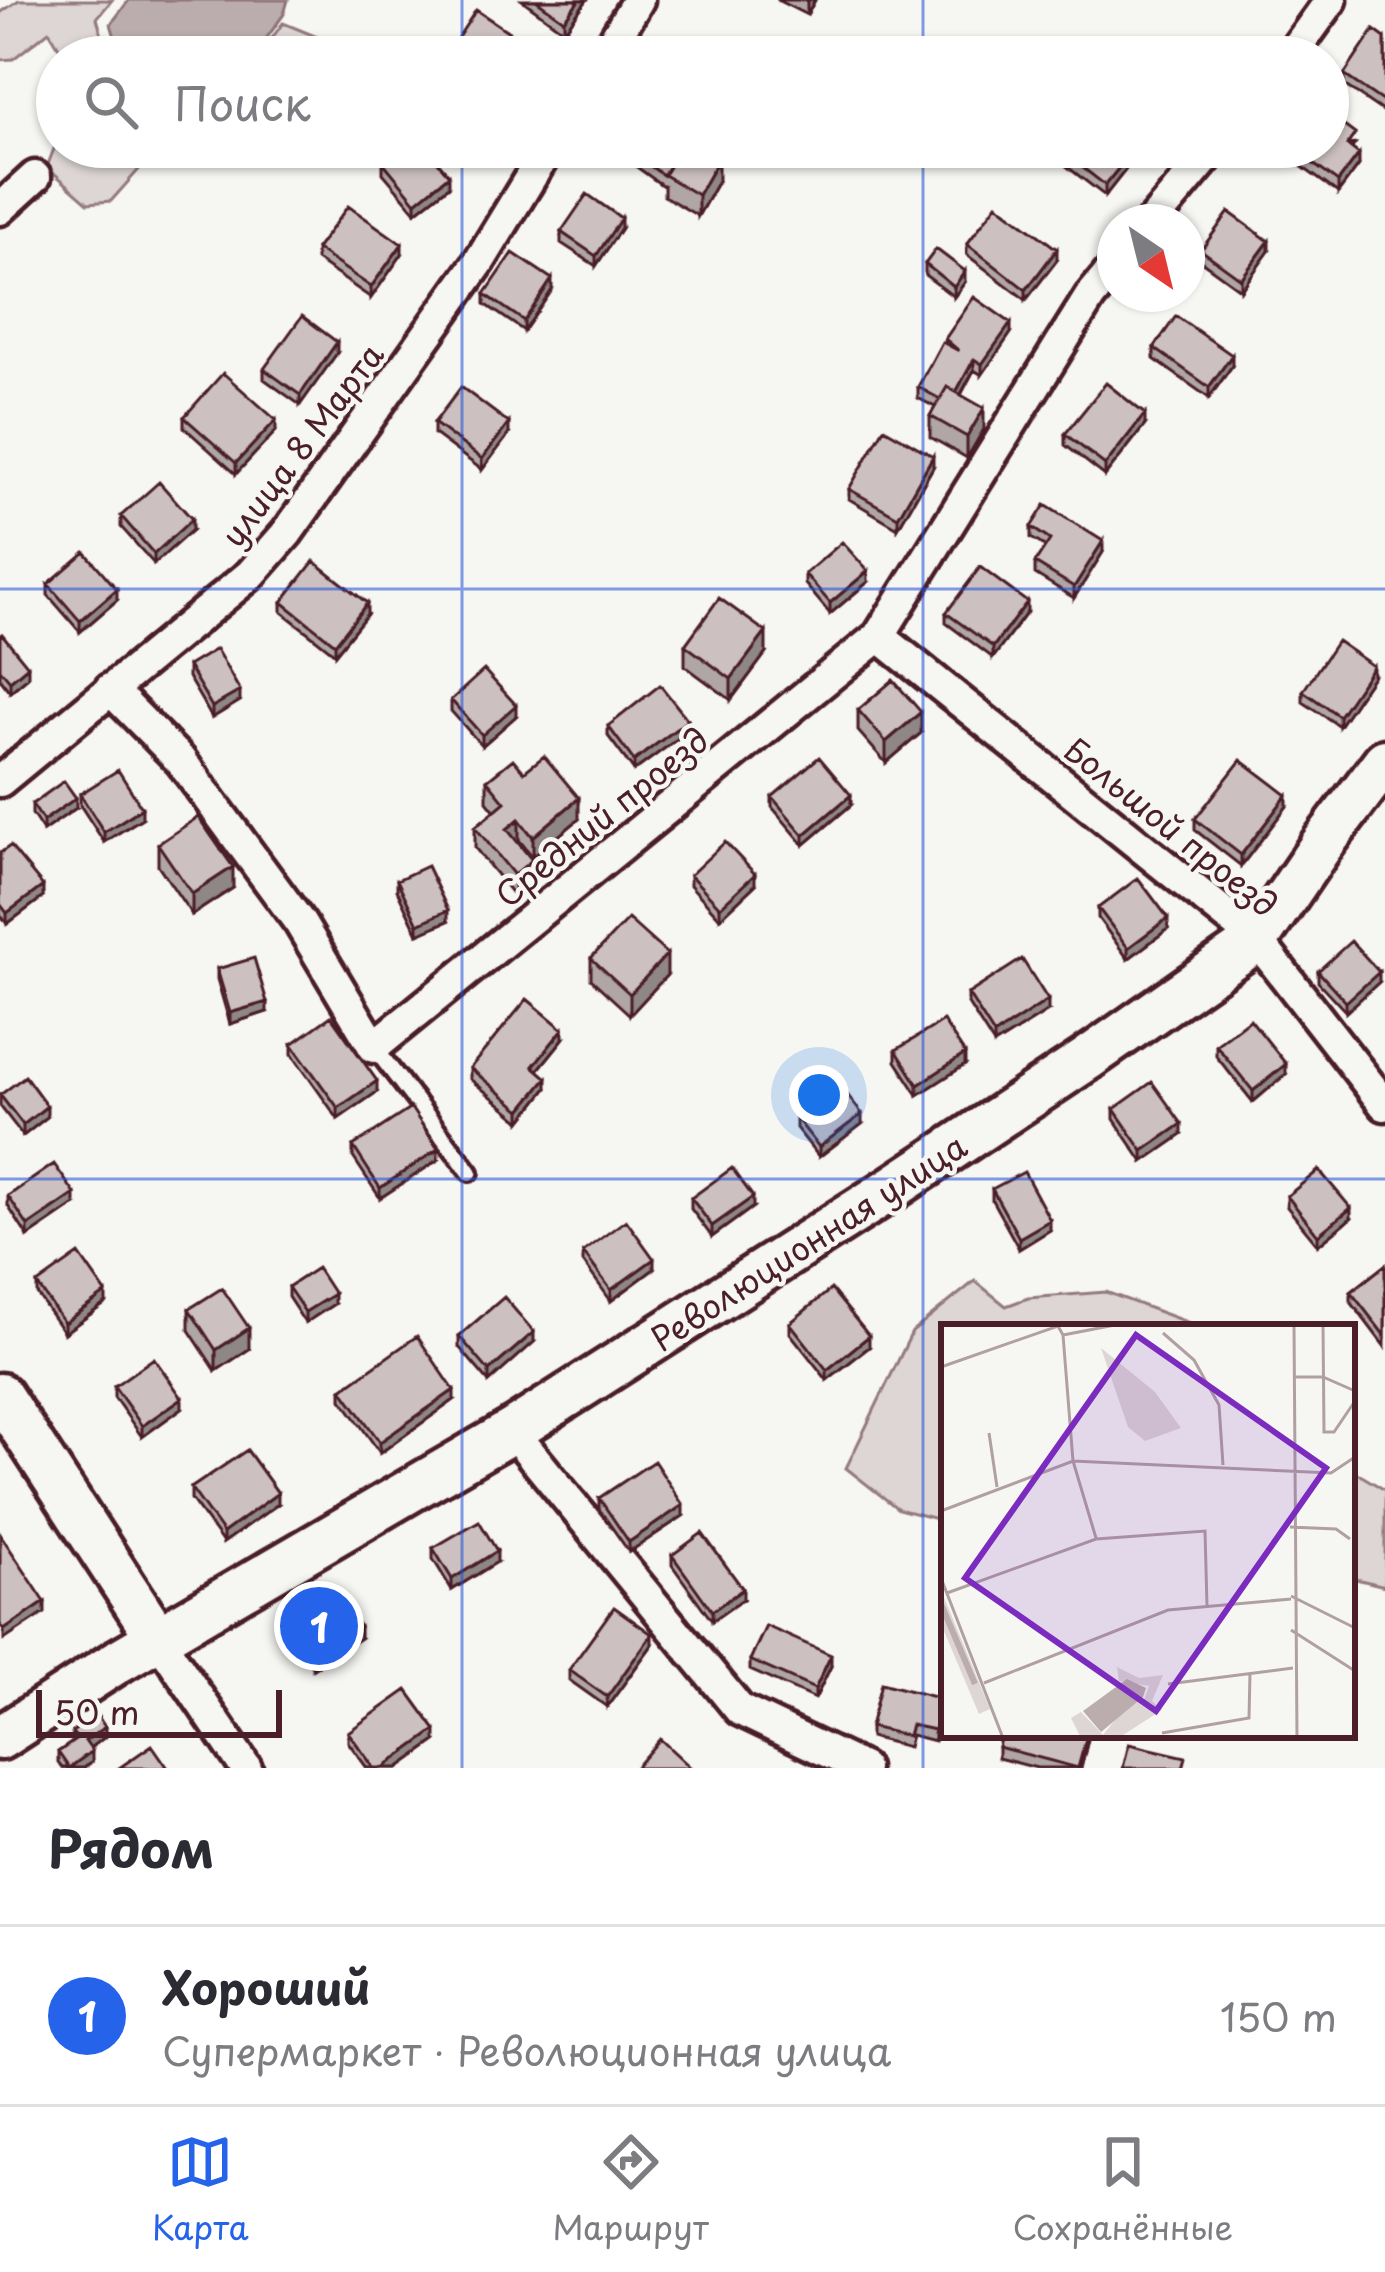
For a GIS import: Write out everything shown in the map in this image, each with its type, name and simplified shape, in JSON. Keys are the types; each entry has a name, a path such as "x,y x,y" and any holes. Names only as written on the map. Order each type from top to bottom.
{"main road":[{"name":"Революционная улица","path":"0,1738 158,1638 512,1431 891,1189 1257,940 1385,760"},
{"path":"0,1396 158,1638"}],"street":[{"path":"617,36 638,0"},
{"path":"1305,36 1331,0"},
{"name":"улица 8 Марта","path":"0,781 251,574 287,533 479,262 536,168"},
{"path":"1167,204 1197,168"},
{"path":"0,209 35,177"},
{"name":"Средний проезд","path":"374,1047 879,635 1097,289"},
{"name":"Большой проезд","path":"879,635 1257,940 1385,1105"},
{"path":"110,689 181,760 300,923 374,1047"},
{"path":"512,1431 740,1710 862,1768"},
{"path":"158,1638 246,1768"}],"lane":[{"path":"374,1047 470,1172"}],"shaded area":[{"path":"19,0 112,0 97,18 102,36 52,36 49,31 36,36 36,41 13,59 0,60 0,13"},
{"path":"129,0 288,0 268,36 115,36 111,24"},
{"path":"283,23 315,36 273,36"},
{"path":"48,168 140,168 111,201 88,203"},
{"path":"975,1281 1006,1306 1028,1298 1106,1292 1192,1324 941,1324 941,1520 898,1509 846,1468 912,1332"},
{"path":"1355,1472 1385,1490 1385,1586 1355,1579"}],"building":[{"path":"536,0 579,0 564,20"},
{"path":"476,10 515,36 459,36"},
{"path":"1374,30 1385,38 1385,103 1349,78 1349,68"},
{"path":"1349,146 1359,154 1349,167"},
{"path":"388,168 443,168 449,175 416,202"},
{"path":"668,168 713,168 698,195 664,175"},
{"path":"1083,168 1119,168 1105,185"},
{"path":"1319,168 1348,168 1338,182"},
{"path":"587,194 621,218 596,256 561,232"},
{"path":"997,204 1057,249 1026,290 967,244"},
{"path":"348,206 402,244 371,287 316,249"},
{"path":"1229,212 1269,241 1241,279 1205,253 1205,245"},
{"path":"936,249 965,271 954,287 925,264"},
{"path":"513,253 552,279 524,321 485,294"},
{"path":"974,297 1011,323 982,364 974,359 956,392 947,387 940,399 918,387 942,342 959,351 945,339"},
{"path":"302,316 337,342 300,395 264,369"},
{"path":"1176,316 1232,355 1209,387 1154,348"},
{"path":"223,373 276,420 236,463 184,417"},
{"path":"1106,383 1145,414 1105,465 1065,434"},
{"path":"461,387 509,423 482,459 434,423"},
{"path":"947,387 984,408 967,437 930,416"},
{"path":"884,428 933,456 898,517 849,489"},
{"path":"159,482 192,519 154,554 121,516"},
{"path":"1045,505 1103,541 1074,587 1035,563 1050,540 1031,527"},
{"path":"842,542 868,571 830,603 805,574"},
{"path":"85,552 117,589 80,621 48,584"},
{"path":"314,561 367,603 335,644 282,602"},
{"path":"980,567 1027,602 993,647 946,613"},
{"path":"719,598 766,632 731,679 685,645"},
{"path":"2,634 28,666 10,681 0,669"},
{"path":"1337,641 1373,666 1339,716 1303,691"},
{"path":"216,649 240,691 212,707 188,666"},
{"path":"484,670 516,705 482,735 451,700"},
{"path":"893,680 921,712 886,742 858,710"},
{"path":"660,685 688,720 634,761 608,726"},
{"path":"544,756 579,798 533,837 519,819 507,829 532,860 514,875 475,827 505,802 487,780 513,759 524,772"},
{"path":"819,757 851,795 804,835 772,797"},
{"path":"1241,760 1287,795 1241,855 1195,819"},
{"path":"118,770 142,808 104,832 80,794"},
{"path":"64,781 76,798 43,821 32,804"},
{"path":"198,817 233,867 192,894 158,844"},
{"path":"725,842 755,874 720,907 690,875"},
{"path":"10,846 43,886 7,913 0,904 0,853"},
{"path":"427,866 448,910 418,924 397,880"},
{"path":"1138,878 1168,918 1128,948 1098,908"},
{"path":"628,919 667,954 630,994 591,958"},
{"path":"1351,941 1379,972 1346,1002 1318,971"},
{"path":"254,958 267,1002 230,1013 217,969"},
{"path":"1022,959 1048,1000 994,1035 968,994"},
{"path":"527,999 563,1029 533,1066 547,1078 521,1110 470,1068"},
{"path":"331,1016 377,1081 338,1108 292,1044"},
{"path":"1250,1019 1286,1064 1253,1091 1216,1045"},
{"path":"943,1021 965,1054 918,1085 896,1050"},
{"path":"25,1076 47,1106 23,1125 0,1095"},
{"path":"1152,1082 1182,1124 1143,1151 1114,1109"},
{"path":"839,1084 862,1114 819,1147 796,1118"},
{"path":"411,1108 438,1149 380,1188 353,1146"},
{"path":"54,1164 75,1194 28,1226 8,1196"},
{"path":"732,1168 753,1197 712,1226 691,1198"},
{"path":"1319,1170 1351,1208 1318,1235 1287,1196"},
{"path":"1024,1172 1050,1220 1019,1238 992,1189"},
{"path":"626,1220 654,1259 611,1290 583,1252"},
{"path":"79,1254 106,1293 64,1323 37,1284"},
{"path":"1385,1265 1385,1336 1351,1292"},
{"path":"317,1268 334,1294 305,1312 288,1287"},
{"path":"222,1288 249,1328 216,1350 189,1309"},
{"path":"831,1289 869,1336 827,1370 790,1323"},
{"path":"504,1297 534,1332 489,1371 459,1336"},
{"path":"417,1336 454,1390 380,1442 342,1389"},
{"path":"154,1358 182,1398 142,1426 114,1386"},
{"path":"247,1450 278,1493 223,1533 191,1488"},
{"path":"654,1461 683,1505 629,1542 599,1498"},
{"path":"479,1521 497,1551 452,1579 433,1548"},
{"path":"702,1533 743,1589 712,1611 672,1555"},
{"path":"0,1534 45,1602 4,1630 0,1624"},
{"path":"334,1589 360,1627 313,1658 288,1620"},
{"path":"614,1607 652,1634 607,1697 569,1670"},
{"path":"766,1626 831,1655 815,1689 750,1660"},
{"path":"881,1683 941,1699 934,1730 911,1725 908,1736 870,1727"},
{"path":"407,1690 436,1730 383,1768 374,1768 348,1732"},
{"path":"97,1715 105,1727 85,1741 92,1751 69,1768 58,1752 77,1739 72,1732"},
{"path":"1000,1738 1086,1738 1078,1768 998,1747"},
{"path":"660,1739 690,1767 635,1768"},
{"path":"1129,1744 1186,1757 1183,1768 1123,1768"},
{"path":"152,1745 168,1768 119,1768"}],"place":[{"name":"Хороший","path":"319,1626"}]}
